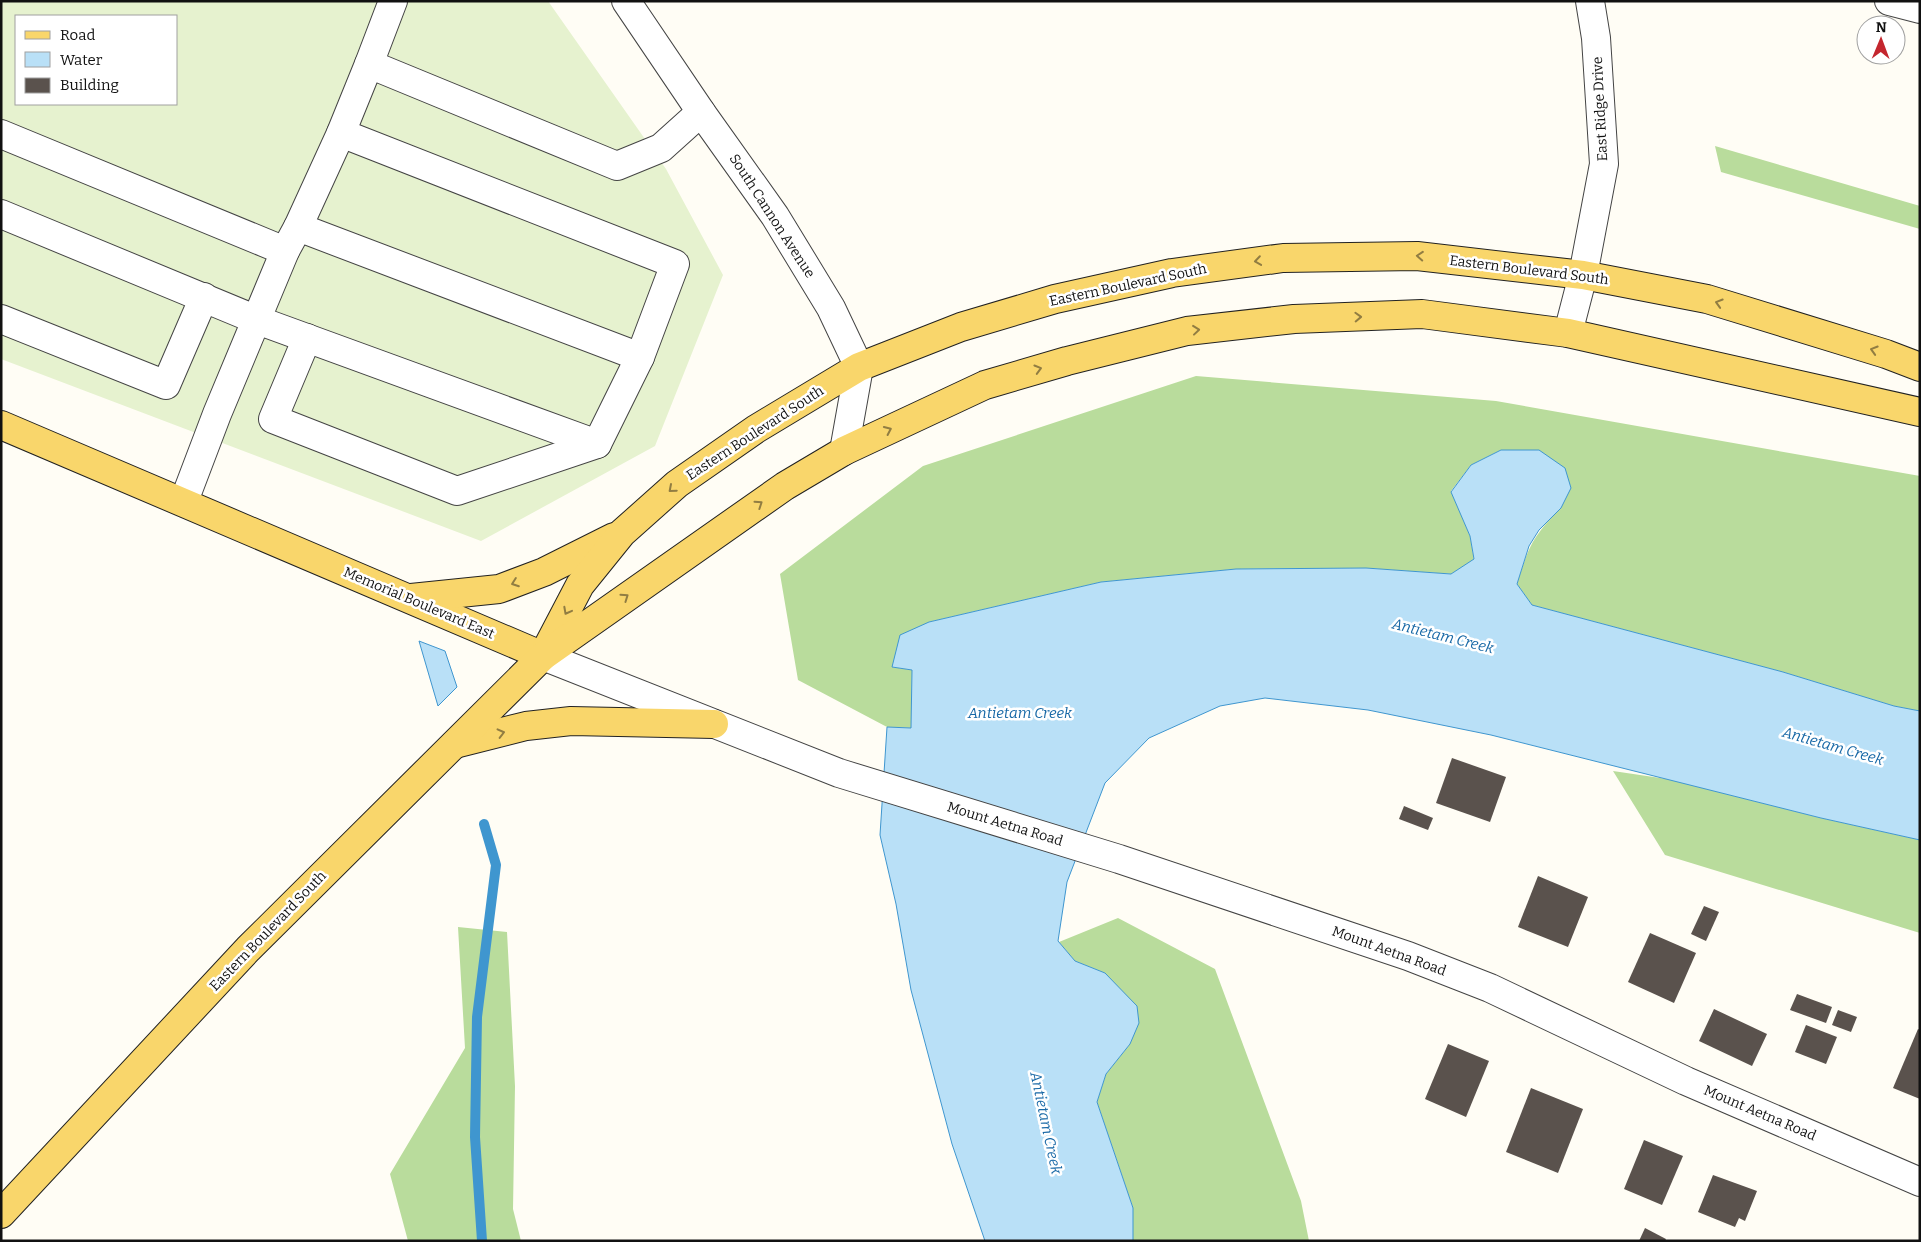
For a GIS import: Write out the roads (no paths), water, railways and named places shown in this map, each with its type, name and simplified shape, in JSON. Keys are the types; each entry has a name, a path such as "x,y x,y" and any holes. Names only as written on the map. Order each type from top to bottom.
{"main road":[{"name":"Eastern Boulevard South","path":"543,656 580,585 622,533 677,484 756,429 859,367 961,326 1055,299 1172,273 1282,258 1417,256 1583,275 1707,299 1886,354 1920,367"},
{"name":"Eastern Boulevard South","path":"1,1214 248,948 543,656 785,486 844,451 985,385 1067,361 1187,330 1294,319 1422,314 1568,333 1920,412"},
{"name":"Memorial Boulevard East","path":"1,426 184,501 543,656"},
{"path":"408,598 498,589 544,572 622,533"},
{"path":"453,744 526,726 571,720 714,724"}],"street":[{"path":"184,501 217,414 285,251 341,133 393,1"},
{"name":"South Cannon Avenue","path":"626,1 701,112 775,216 831,308 859,367"},
{"name":"East Ridge Drive","path":"1568,333 1583,275 1604,164 1596,38 1590,1"},
{"path":"1889,1 1920,9"},
{"path":"369,64 618,166 661,148 701,112"},
{"path":"307,338 273,419 457,491 596,444 640,357 675,264 341,133"},
{"path":"1,134 285,251"},
{"path":"1,214 257,320 596,444"},
{"path":"298,227 640,357"},
{"path":"1,319 166,385 204,297"},
{"path":"844,451 859,367"},
{"name":"Memorial Boulevard East","path":"543,656 838,773"},
{"name":"Mount Aetna Road","path":"838,773 1119,859 1408,956 1490,988 1686,1081 1920,1182"}],"water":[{"name":"Antietam Creek","path":"1501,450 1539,450 1565,468 1571,488 1561,508 1539,530 1529,546 1517,584 1532,605 1783,672 1894,706 1920,711 1920,840 1821,818 1491,735 1368,710 1265,698 1220,706 1149,738 1105,783 1067,882 1058,941 1075,961 1105,973 1137,1006 1139,1023 1130,1044 1106,1074 1097,1102 1133,1208 1133,1241 985,1241 952,1144 911,990 896,904 880,835 887,727 911,728 912,670 892,667 900,635 929,622 1101,582 1236,569 1366,568 1451,574 1474,559 1470,536 1451,492 1471,465"},
{"path":"419,641 445,651 457,687 438,706"}],"waterway":[{"path":"482,1241 475,1137 477,1017 496,865 484,824"}]}
